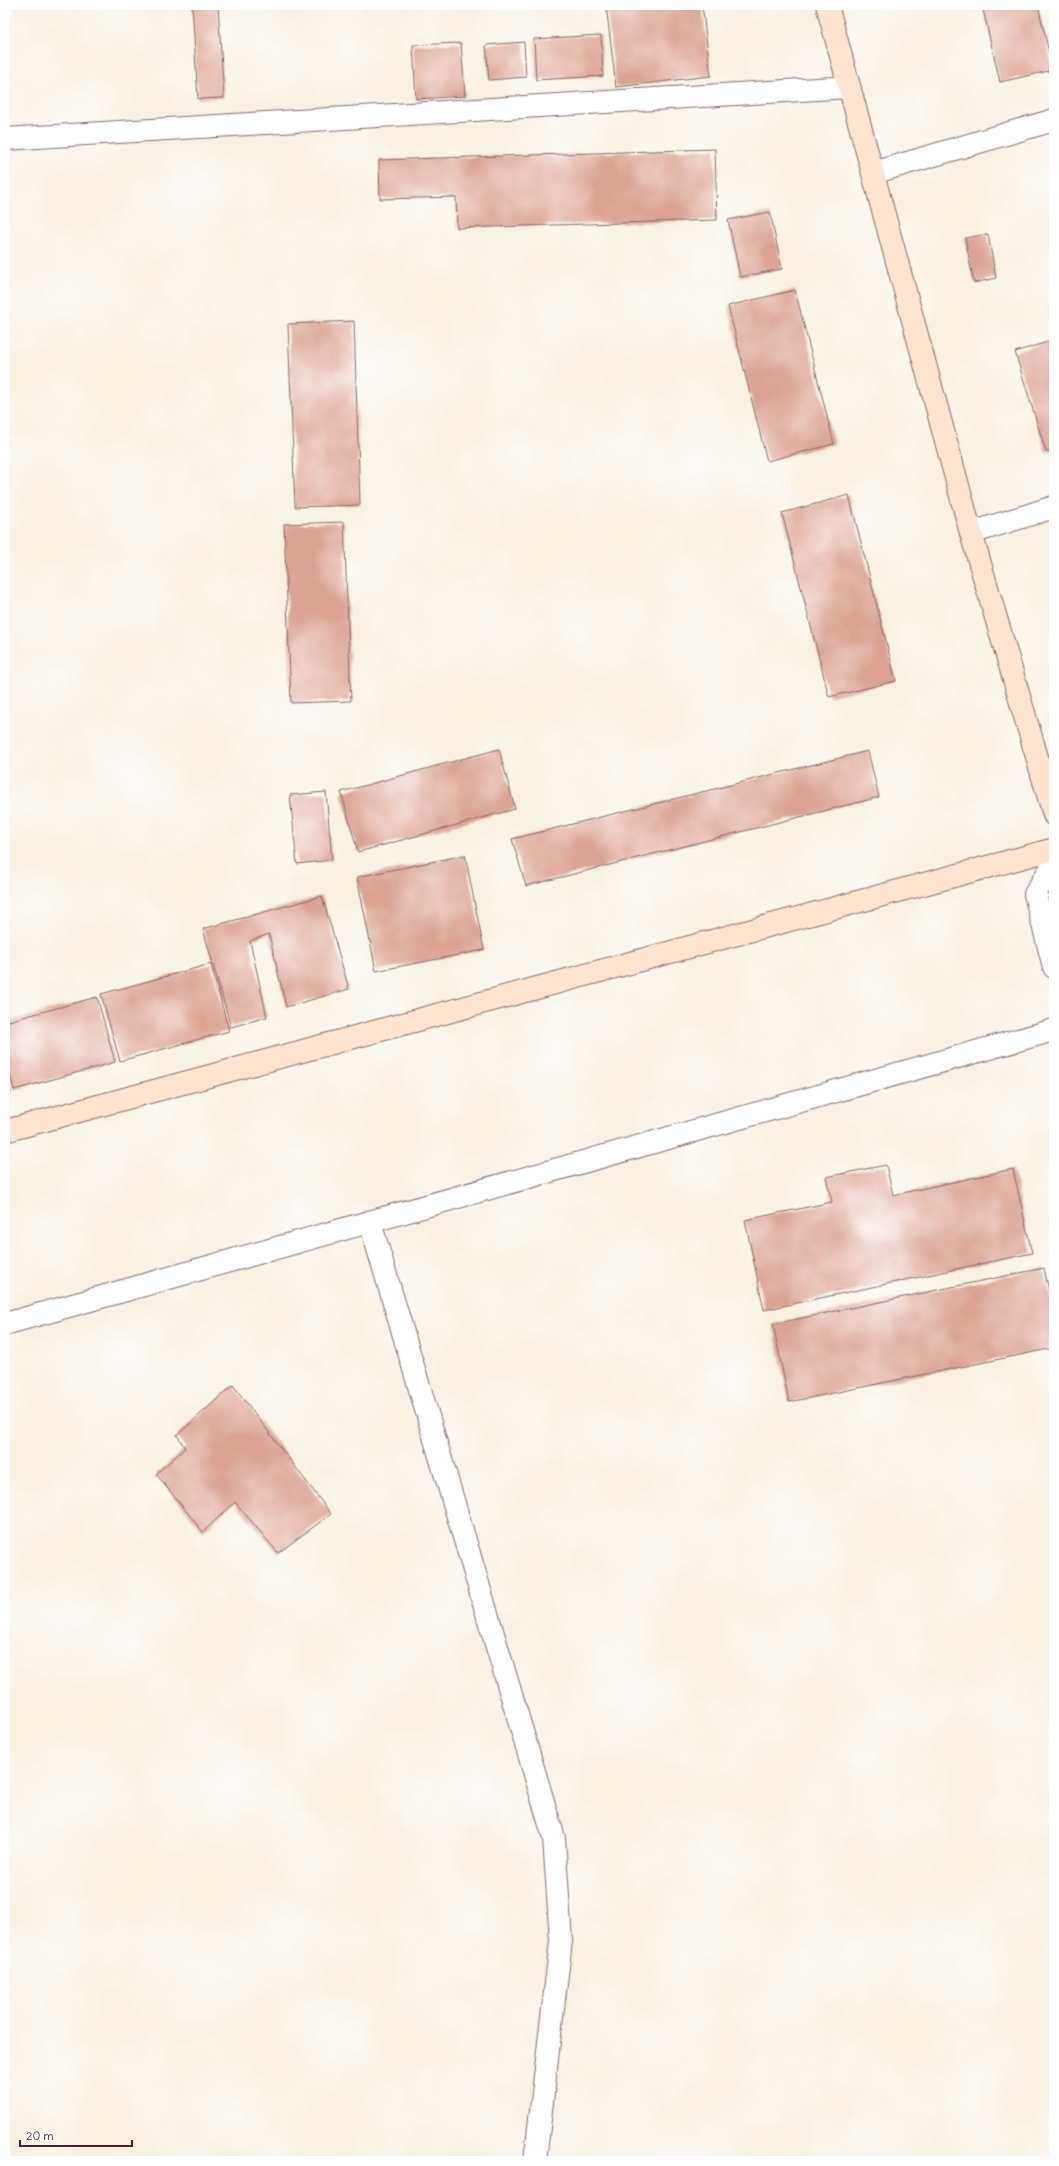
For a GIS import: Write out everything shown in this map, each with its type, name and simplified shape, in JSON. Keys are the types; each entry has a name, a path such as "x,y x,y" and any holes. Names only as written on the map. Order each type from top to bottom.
{"street":[{"path":"827,5 971,533 1054,815"},
{"path":"5,139 849,87"},
{"path":"873,172 1054,120"},
{"path":"971,533 1054,507"},
{"path":"5,1131 1054,849"},
{"path":"1054,863 1035,894 1054,966"},
{"path":"5,1324 1054,1030"},
{"path":"370,1222 554,1838 561,1941 535,2161"}],"building":[{"path":"192,5 218,5 224,98 198,99"},
{"path":"606,5 702,5 711,76 616,87"},
{"path":"982,5 1038,5 1053,70 1000,82"},
{"path":"601,35 603,76 536,80 534,39"},
{"path":"524,42 526,77 489,80 486,45"},
{"path":"461,43 465,96 416,99 413,45"},
{"path":"715,149 717,220 457,228 456,197 380,199 379,160"},
{"path":"770,212 782,269 740,277 728,220"},
{"path":"988,234 996,278 974,283 965,238"},
{"path":"795,290 834,444 767,461 728,306"},
{"path":"354,321 360,505 295,507 288,324"},
{"path":"1054,340 1054,450 1046,452 1015,352"},
{"path":"849,495 896,681 829,697 782,513"},
{"path":"344,522 351,701 291,703 284,524"},
{"path":"499,749 515,809 358,852 341,792"},
{"path":"868,751 879,797 526,886 512,839"},
{"path":"326,792 332,860 297,864 290,795"},
{"path":"465,855 484,950 376,971 357,877"},
{"path":"322,896 349,989 286,1007 269,934 250,941 267,1017 231,1027 203,929"},
{"path":"211,964 229,1031 120,1061 101,994"},
{"path":"97,997 115,1062 14,1090 5,1056 5,1022"},
{"path":"5,1072 11,1093 5,1095"},
{"path":"886,1165 893,1195 1013,1169 1032,1253 764,1310 745,1220 832,1202 826,1177"},
{"path":"1044,1268 1054,1314 1054,1348 789,1402 773,1324"},
{"path":"233,1385 331,1514 278,1553 235,1502 203,1532 156,1474 185,1448 177,1435"}]}
